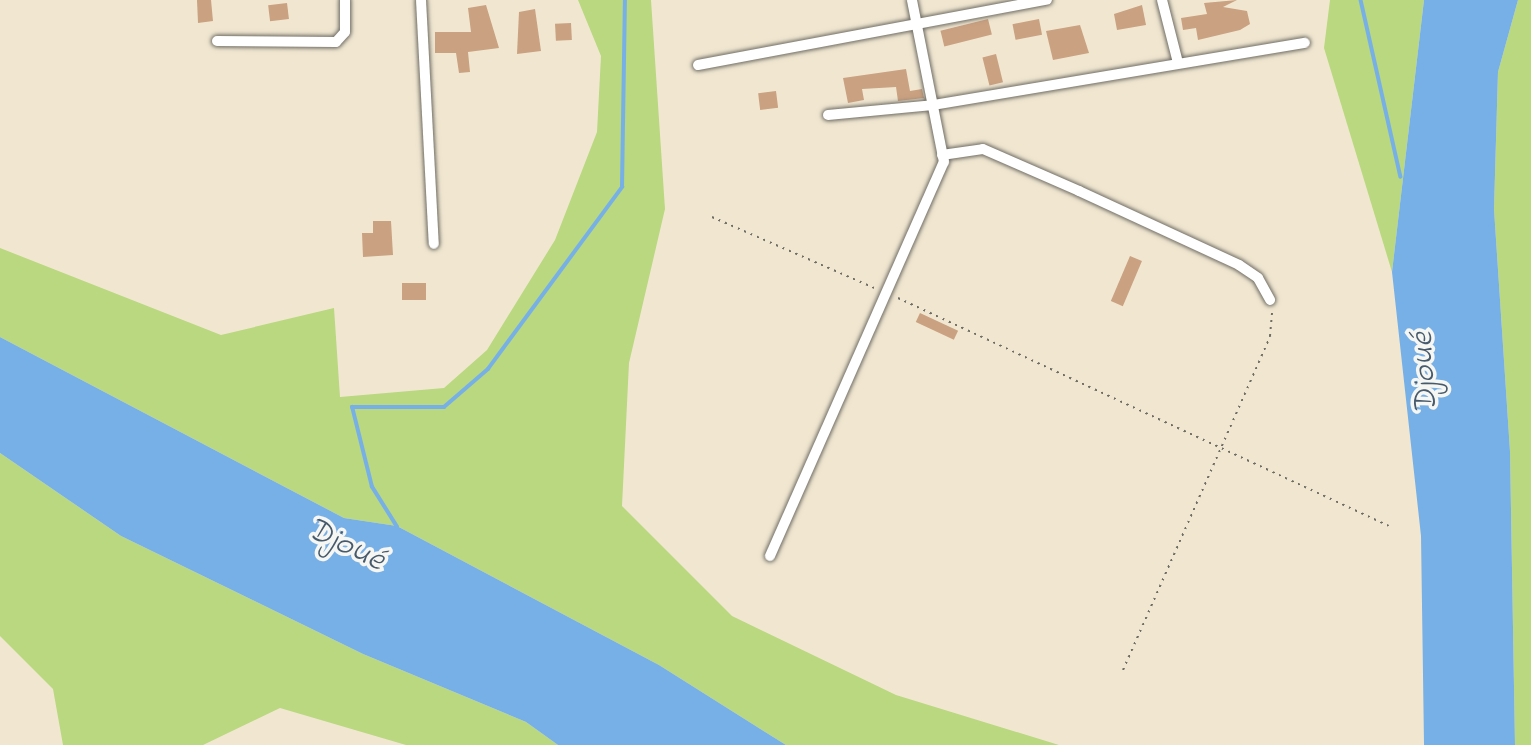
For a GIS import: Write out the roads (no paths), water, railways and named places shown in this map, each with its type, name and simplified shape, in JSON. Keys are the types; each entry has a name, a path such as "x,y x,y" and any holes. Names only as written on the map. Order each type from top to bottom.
{"street":[{"path":"217,41 336,42 345,32 345,0"},
{"path":"421,0 434,244"},
{"path":"770,556 884,292 944,162 912,0"},
{"path":"698,65 1047,0"},
{"path":"1162,0 1178,63"},
{"path":"828,115 933,105 1305,43"},
{"path":"942,155 983,149 1079,191 1239,265 1258,278 1270,300"}],"water":[{"name":"Djoué","path":"1424,0 1518,0 1498,72 1494,209 1510,451 1515,745 1424,745 1421,536 1392,272"},
{"name":"Djoué","path":"0,337 344,518 397,526 659,665 786,745 558,745 526,722 363,654 121,536 0,453"}],"waterway":[{"path":"397,527 372,487 352,407 444,407 488,369 622,187 625,0"},
{"path":"1361,0 1401,177"}]}
